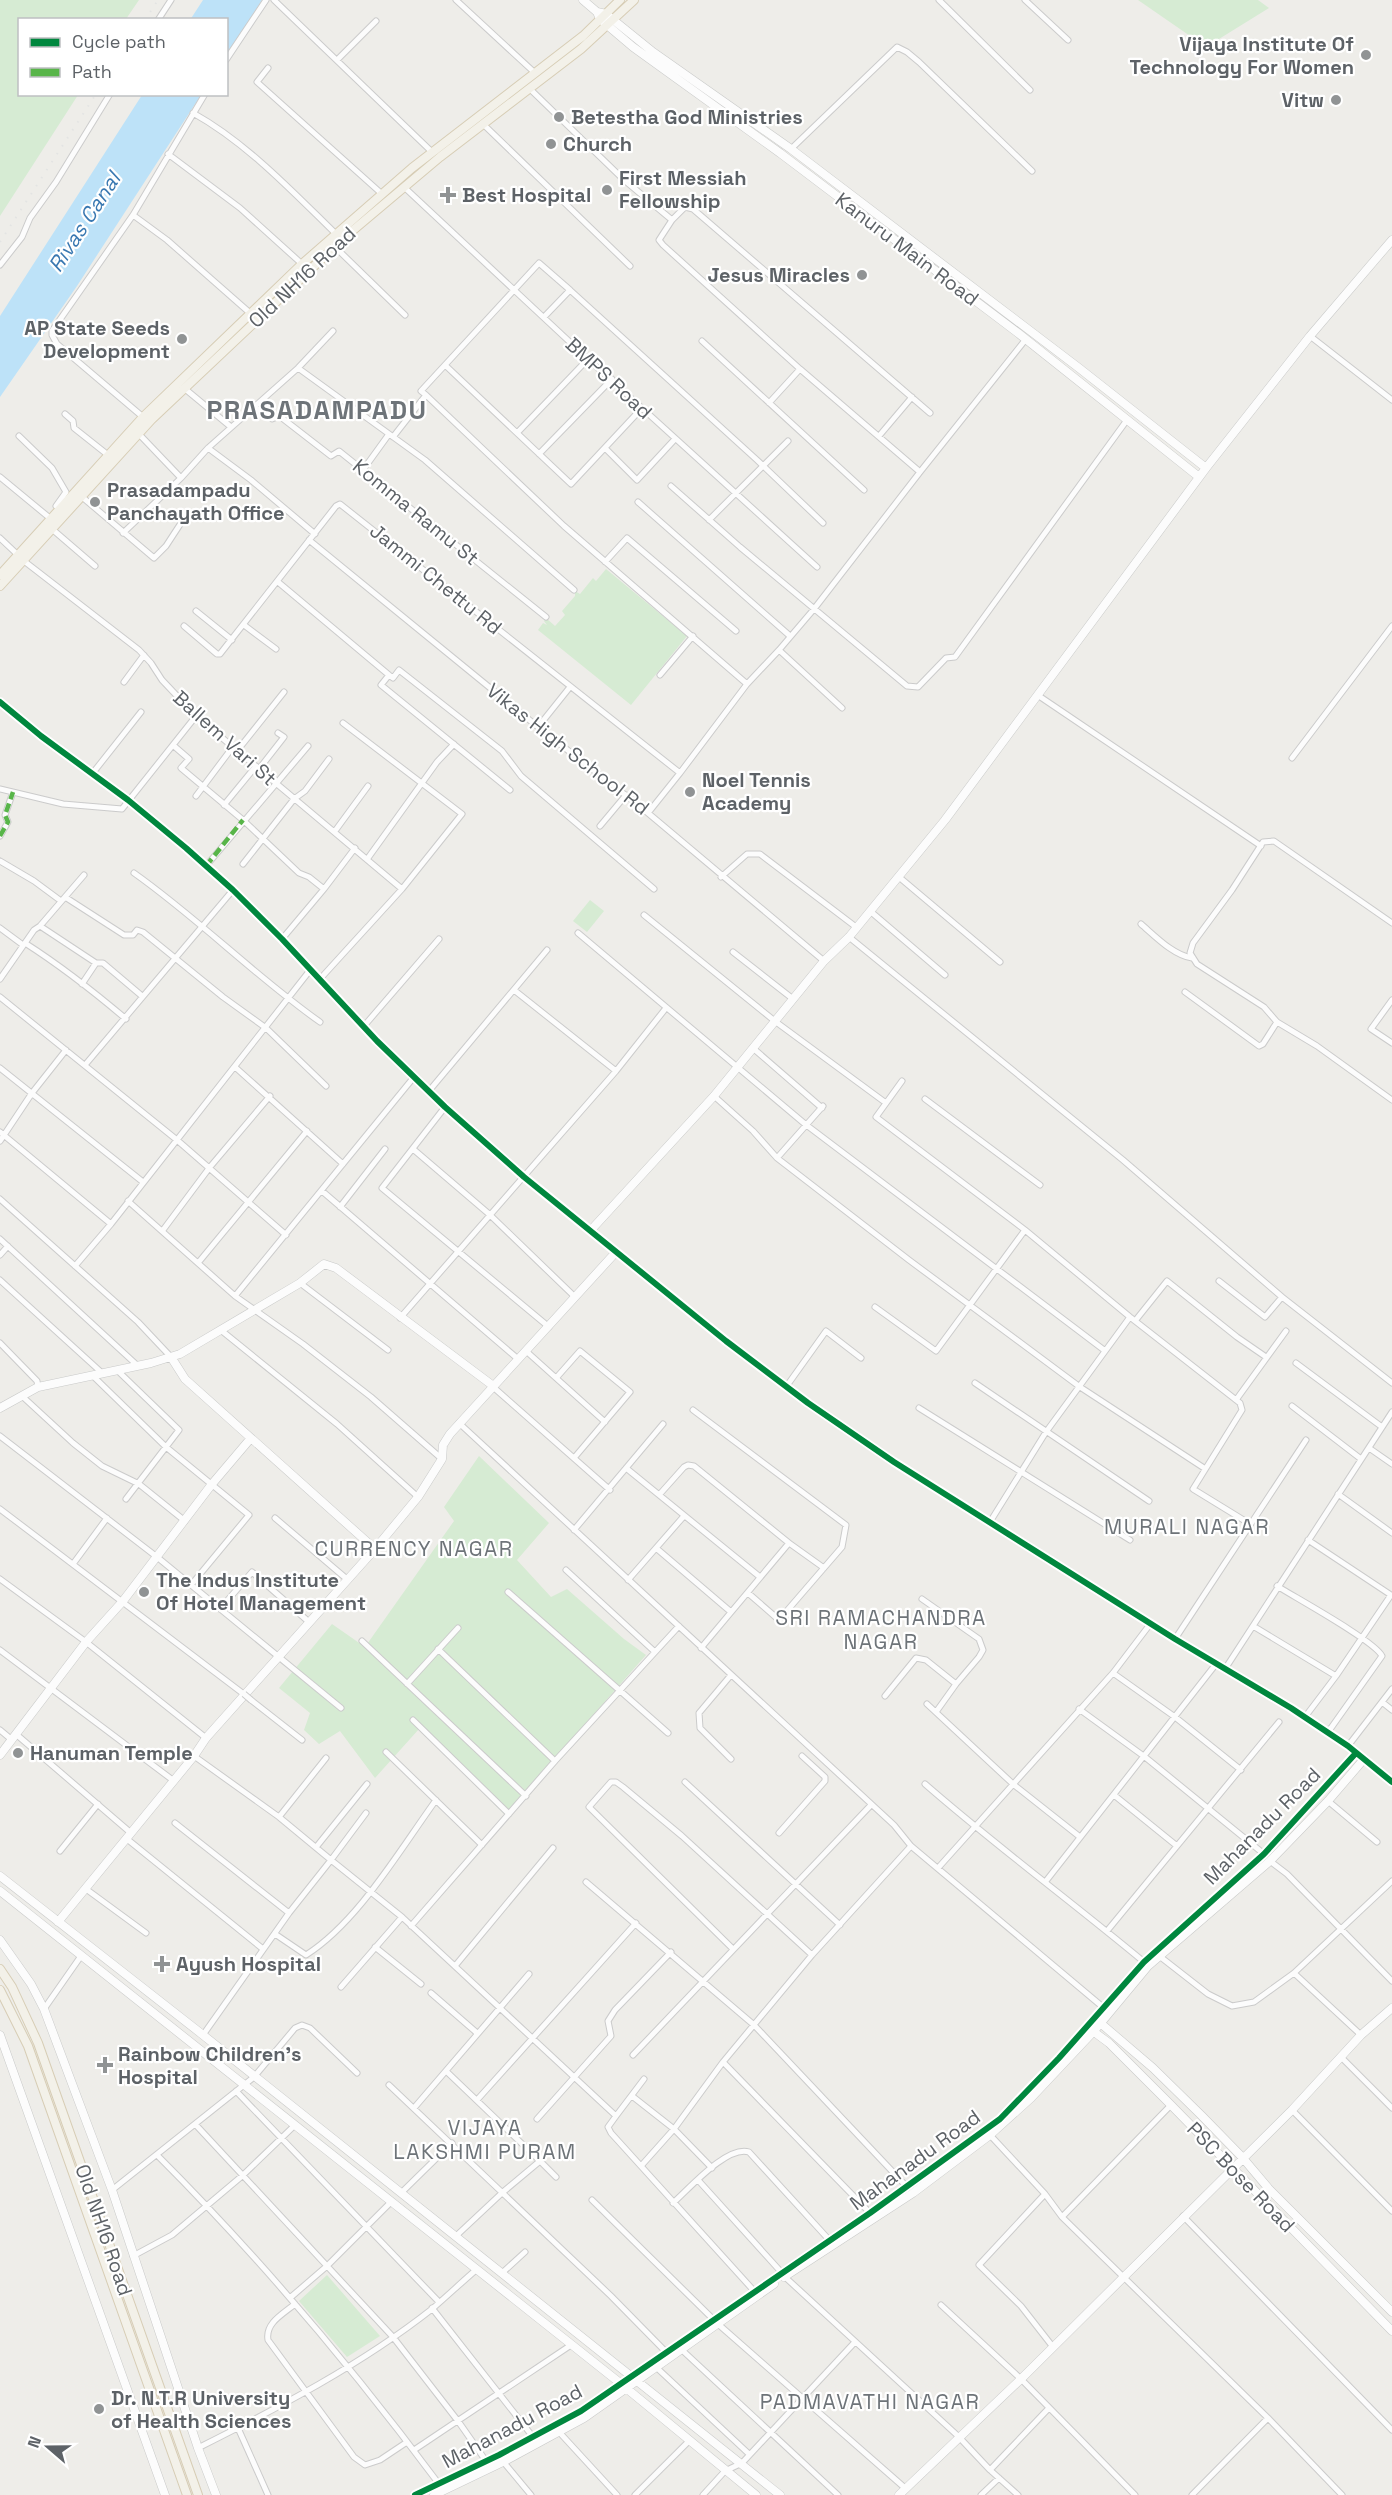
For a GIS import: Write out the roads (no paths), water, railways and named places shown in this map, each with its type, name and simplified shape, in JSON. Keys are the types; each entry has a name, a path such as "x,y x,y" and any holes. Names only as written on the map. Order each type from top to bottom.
{"main road":[{"name":"Old NH16 Road","path":"52,524 60,510 143,417 303,264 531,89 605,18 620,0"},
{"name":"Old NH16 Road","path":"0,586 21,558 138,434 382,194 432,152 605,18 634,0"},
{"name":"Old NH16 Road","path":"0,575 21,558"},
{"name":"Old NH16 Road","path":"0,1970 12,1987 38,2043 198,2495"},
{"name":"Old NH16 Road","path":"0,1990 31,2054 187,2495"}],"street":[{"path":"159,18 171,0"},
{"path":"228,57 266,0"},
{"path":"274,0 432,152"},
{"path":"456,0 535,73"},
{"path":"583,0 605,18"},
{"path":"939,0 1030,90"},
{"path":"1025,0 1068,40"},
{"name":"Kanuru Main Road","path":"605,18 791,149 1206,468"},
{"name":"Kanuru Main Road","path":"605,18 651,61 780,153 1026,339 1199,477"},
{"path":"338,60 376,21"},
{"path":"791,149 897,47 919,62 1032,171"},
{"path":"268,68 257,82 382,194"},
{"path":"531,89 622,179 672,220"},
{"path":"0,266 22,237 30,218 56,182 109,96"},
{"path":"143,417 57,344 52,335 56,322 71,306 133,215 204,96"},
{"path":"193,113 217,128 278,178 405,315"},
{"path":"483,124 630,266"},
{"path":"168,154 240,208 303,264"},
{"name":"BMPS Road","path":"404,187 588,359 817,567"},
{"path":"920,472 800,369 663,245 659,240 660,237 685,207 693,209 930,413"},
{"path":"133,215 167,240 250,313"},
{"path":"591,1230 714,1096 824,961 849,937 899,877 1039,696 1199,477 1310,336 1392,240"},
{"path":"747,684 605,562 421,391 541,263 763,465 823,523"},
{"path":"939,273 945,266"},
{"path":"544,317 570,290"},
{"path":"123,533 181,478 208,448 298,368 333,331"},
{"path":"1310,336 1392,400"},
{"path":"648,813 747,684 814,609 1026,339"},
{"path":"702,341 864,490"},
{"path":"517,433 588,359"},
{"path":"445,365 571,484 642,408"},
{"path":"298,368 434,467 574,590"},
{"path":"769,403 800,369"},
{"path":"1084,386 1091,378"},
{"path":"539,454 612,379"},
{"path":"183,388 231,427"},
{"path":"363,470 426,395"},
{"path":"879,436 912,398"},
{"name":"Komma Ramu St","path":"255,407 272,419 279,416 331,456 339,451 546,617"},
{"path":"65,414 73,421 74,428 108,455"},
{"path":"671,486 907,686 918,687 946,657 955,657 1127,420"},
{"path":"138,434 181,478"},
{"path":"19,435 52,468 66,492 56,506 60,510"},
{"path":"606,449 637,480 675,439"},
{"path":"709,520 788,441"},
{"path":"208,448 251,480 315,534"},
{"path":"0,477 95,566"},
{"path":"81,496 154,558 166,546 181,523"},
{"path":"638,502 790,636"},
{"name":"Jammi Chettu Rd","path":"184,626 217,654 220,654 336,506 340,504 680,773"},
{"name":"Ballem Vari St","path":"0,538 21,558 144,655 162,680 196,716 368,858 402,889"},
{"path":"605,562 627,538 736,631"},
{"name":"Vikas High School Rd","path":"309,540 538,727 626,795 721,877 824,961"},
{"path":"278,582 389,675 393,678 399,670 502,751 521,776 654,889"},
{"path":"196,611 232,640"},
{"path":"244,625 276,649"},
{"path":"1292,758 1392,626"},
{"path":"660,675 693,636"},
{"path":"779,650 842,708"},
{"path":"124,682 144,655"},
{"path":"389,675 381,685 510,790"},
{"path":"538,727 570,687"},
{"path":"196,796 201,786 284,692"},
{"path":"1039,696 1261,846"},
{"path":"0,702 128,800 233,890 414,1077 524,1177 786,1387 894,1462 1148,1626 1175,1639 1305,1717 1348,1746 1392,1782"},
{"path":"92,774 141,712"},
{"path":"0,789 63,804 122,809 196,716"},
{"path":"320,979 402,889 462,814 343,723"},
{"path":"224,805 284,737 278,732"},
{"path":"368,858 438,762 454,744"},
{"path":"174,746 189,759 181,768 243,820 299,873 309,877 324,889"},
{"path":"206,866 308,746"},
{"path":"243,864 329,759"},
{"path":"335,831 368,786"},
{"path":"0,836 8,822 5,814 13,792"},
{"path":"600,826 626,795"},
{"path":"1192,958 1193,943 1232,890 1263,842 1275,841 1392,923"},
{"path":"282,939 355,848"},
{"path":"721,877 747,854 760,854 856,927"},
{"path":"0,861 124,935 133,935 137,930 143,932 266,1028 326,1086"},
{"path":"134,873 287,998 320,1022"},
{"path":"0,979 34,930 84,875"},
{"path":"899,877 1000,962"},
{"path":"86,1065 233,890"},
{"path":"870,911 945,975"},
{"path":"644,915 776,1022 886,1103"},
{"path":"1141,924 1172,948 1192,958 1197,964 1264,1007 1277,1022 1317,1046 1392,1100"},
{"path":"40,926 96,963 103,963 142,996"},
{"path":"0,928 61,966 75,980 126,1019"},
{"path":"578,933 805,1125 1104,1350"},
{"path":"849,937 1123,1160 1282,1297 1392,1383"},
{"path":"364,1026 439,939"},
{"path":"429,1091 547,950"},
{"path":"733,952 794,999"},
{"path":"82,984 96,963"},
{"path":"75,1266 111,1224 311,969"},
{"path":"514,990 616,1071"},
{"path":"1185,992 1259,1046 1263,1044 1277,1022"},
{"path":"0,998 210,1167 286,1235"},
{"path":"1392,1000 1371,1029 1392,1042"},
{"path":"400,1318 616,1071 666,1008"},
{"path":"754,1048 822,1107 777,1158"},
{"path":"0,1141 2,1134 66,1050"},
{"path":"235,1067 270,1096 343,1164"},
{"path":"0,1068 143,1182"},
{"path":"235,1296 414,1077"},
{"path":"902,1081 876,1116 1025,1230 1242,1407 1193,1489 1250,1524"},
{"path":"163,1230 210,1167 270,1096"},
{"path":"714,1096 753,1131 777,1158 1080,1387 1204,1468"},
{"path":"925,1099 1040,1185"},
{"path":"445,1107 382,1188 549,1327"},
{"path":"198,1263 308,1131"},
{"path":"2,1134 111,1224"},
{"path":"340,1207 385,1149"},
{"path":"413,1149 489,1214 575,1297"},
{"path":"322,1191 518,1359"},
{"path":"0,1199 138,1322 171,1357 185,1379 375,1549"},
{"path":"128,1201 235,1296 303,1344 362,1390 442,1459"},
{"path":"875,1307 936,1351 1025,1230"},
{"path":"0,1239 138,1366"},
{"path":"0,1256 8,1246"},
{"path":"58,1922 196,1757 206,1738 247,1696 418,1497 442,1459 443,1445 459,1423 616,1252"},
{"path":"0,1408 38,1387 93,1376 102,1372 118,1371 171,1357 222,1331 300,1283 316,1268 324,1264 336,1268 502,1393 610,1490"},
{"path":"0,1280 102,1372"},
{"path":"990,1522 1046,1432 1104,1350 1167,1281 1266,1357"},
{"path":"1219,1281 1265,1317 1282,1297"},
{"path":"300,1283 388,1350"},
{"path":"1236,1400 1286,1330"},
{"path":"222,1331 337,1424 418,1497"},
{"path":"786,1387 826,1331 861,1358"},
{"path":"0,1343 37,1381 38,1387"},
{"path":"527,1351 605,1422"},
{"path":"557,1377 580,1351 630,1392 573,1458"},
{"path":"1296,1363 1382,1427"},
{"path":"118,1371 178,1430 126,1499"},
{"path":"93,1376 166,1447 249,1515 191,1585"},
{"path":"975,1383 1149,1501"},
{"path":"22,1396 47,1422 102,1466 139,1484 185,1521"},
{"path":"1292,1406 1361,1460"},
{"path":"919,1408 1130,1540"},
{"path":"693,1410 846,1525 847,1530 842,1546 779,1620 748,1593"},
{"path":"1226,1669 1338,1494 1391,1417"},
{"path":"459,1423 894,1825 911,1846 1104,2008"},
{"path":"574,1530 610,1490 663,1424"},
{"path":"0,1436 158,1557 341,1708"},
{"path":"0,1755 86,1642 158,1557 212,1484 251,1438"},
{"path":"1175,1639 1306,1440"},
{"path":"1369,1448 1392,1464"},
{"path":"659,1495 684,1467 693,1466 824,1568"},
{"path":"626,1468 760,1577"},
{"path":"1338,1494 1392,1533"},
{"path":"0,1509 123,1600 302,1740"},
{"path":"628,1580 684,1516"},
{"path":"73,1564 107,1518"},
{"path":"275,1518 348,1580"},
{"path":"1305,1717 1391,1595 1308,1540"},
{"path":"701,1648 789,1543"},
{"path":"656,1548 731,1612"},
{"path":"566,1570 655,1653"},
{"path":"220,1609 252,1572 309,1622"},
{"path":"0,1579 86,1642 206,1738"},
{"path":"1278,1586 1360,1638 1380,1652 1382,1656 1326,1731"},
{"path":"508,1592 668,1733"},
{"path":"922,1599 983,1644 979,1658 936,1712"},
{"path":"411,1926 555,1761 679,1626"},
{"path":"938,1868 1113,1673 1148,1626"},
{"path":"1253,1626 1336,1676"},
{"path":"407,1684 458,1628"},
{"path":"362,1641 526,1796"},
{"path":"438,1649 555,1761"},
{"path":"0,1650 174,1781"},
{"path":"885,1696 916,1658 926,1660 956,1684"},
{"path":"1046,1881 1216,1664"},
{"path":"1113,1673 1175,1717 1241,1770"},
{"path":"731,1759 700,1728 698,1720 699,1713 732,1675"},
{"path":"1348,1746 1392,1689"},
{"path":"1382,1702 1392,1710"},
{"path":"927,1704 1012,1785 1080,1837"},
{"path":"1079,1709 1145,1757 1264,1854"},
{"path":"413,1720 509,1814"},
{"path":"1107,1931 1279,1722"},
{"path":"0,1730 14,1737 98,1804 129,1836 263,1949"},
{"path":"779,1833 825,1781 825,1777 804,1757 813,1750"},
{"path":"386,1752 482,1845"},
{"name":"Mahanadu Road","path":"434,2495 515,2451 560,2433 627,2389 633,2379 666,2352 716,2322 990,2135 1031,2098 1157,1954 1264,1854 1356,1753"},
{"path":"812,1764 819,1756"},
{"path":"196,1757 317,1846 330,1860 402,1917 616,2116"},
{"path":"279,1817 326,1758"},
{"name":"Mahanadu Road","path":"1097,2020 1104,2008 1144,1962 1157,1954 1270,1861 1328,1801 1364,1759"},
{"path":"821,1773 828,1765"},
{"path":"733,1949 589,1807 611,1782 616,1782 623,1787 682,1836 812,1955"},
{"path":"686,1782 840,1925"},
{"path":"317,1846 367,1784"},
{"path":"925,1784 974,1827 1046,1881 1144,1962"},
{"path":"1114,1795 1177,1846"},
{"path":"275,1934 306,1955 324,1943 342,1927 370,1891 435,1800"},
{"path":"1328,1801 1377,1842"},
{"path":"60,1851 98,1804"},
{"path":"633,2055 871,1804"},
{"path":"203,2035 289,1913 366,1813"},
{"path":"175,1823 289,1913"},
{"path":"641,2166 674,2129 723,2062 812,1955 911,1846"},
{"path":"455,1966 553,1848"},
{"path":"1270,1861 1287,1874 1392,1982"},
{"path":"0,1876 780,2495"},
{"path":"586,1882 754,2025 910,2190"},
{"path":"1157,1954 1208,1994 1232,2006 1254,2002 1294,1973 1391,1884"},
{"path":"86,1889 146,1932"},
{"path":"0,1892 620,2383 756,2495"},
{"path":"340,1987 402,1917"},
{"path":"477,2100 636,1923"},
{"path":"0,1940 31,1984 44,2009 112,2190 198,2448 216,2495"},
{"path":"375,1947 421,1984"},
{"path":"44,2009 84,1959 96,1952"},
{"path":"537,2119 611,2036 608,2021 615,2010 671,1952"},
{"path":"1294,1973 1361,2035"},
{"path":"414,2108 529,1974"},
{"path":"431,1993 477,2033"},
{"path":"899,2495 958,2436 1021,2379 1242,2157 1292,2110 1361,2035 1392,2008"},
{"name":"PSC Bose Road","path":"1097,2020 1153,2068 1242,2157 1269,2189 1392,2312"},
{"path":"112,2190 254,2077 295,2028 302,2025 310,2028 357,2073"},
{"name":"Mahanadu Road","path":"910,2190 1000,2119 1090,2029"},
{"name":"PSC Bose Road","path":"1090,2029 1171,2105 1392,2331"},
{"path":"0,2035 165,2495"},
{"path":"1341,2057 1392,2108"},
{"path":"723,2062 872,2216"},
{"path":"446,2071 556,2177"},
{"path":"644,2079 608,2127 610,2133 755,2292"},
{"path":"389,2085 503,2192 666,2352"},
{"path":"237,2091 439,2302"},
{"path":"632,2096 674,2129 712,2168"},
{"path":"1062,2217 1171,2105"},
{"path":"1292,2110 1392,2211"},
{"path":"195,2124 393,2337 486,2461"},
{"path":"133,2256 172,2235 242,2176 295,2125"},
{"path":"990,2135 1045,2194 1062,2217 1268,2418 1342,2495"},
{"path":"401,2193 452,2143"},
{"path":"673,2203 712,2168 737,2150 749,2152 831,2242"},
{"path":"156,2154 207,2205 291,2297 348,2366 439,2484"},
{"path":"456,2236 540,2161"},
{"path":"698,2180 783,2275 958,2436 990,2470 1018,2495"},
{"path":"1045,2194 980,2265 1021,2307 1053,2347"},
{"path":"592,2200 716,2322 905,2488"},
{"path":"291,2297 327,2266 391,2202"},
{"path":"1183,2216 1392,2430"},
{"path":"502,2273 525,2252"},
{"path":"198,2448 348,2366 432,2308 477,2269"},
{"name":"Mahanadu Road","path":"515,2451 533,2437 581,2411 620,2383 657,2368 755,2292 783,2275"},
{"path":"295,2304 270,2325 267,2335 275,2352 360,2463 365,2465 380,2460 407,2442"},
{"path":"941,2305 1021,2379 1135,2495"},
{"path":"432,2308 533,2437"},
{"path":"703,2495 725,2471 742,2463 855,2342"},
{"path":"414,2450 572,2345"},
{"path":"682,2350 838,2495"},
{"path":"657,2368 749,2454"},
{"path":"990,2470 1049,2408"},
{"path":"1192,2495 1268,2418"},
{"path":"238,2428 268,2495"},
{"path":"560,2433 617,2495"},
{"path":"635,2495 689,2441"},
{"path":"501,2459 531,2495"},
{"name":"Mahanadu Road","path":"415,2495 486,2461 501,2459"},
{"path":"981,2495 999,2478"}],"water":[{"path":"203,0 262,0 228,53 228,18 191,18"},
{"name":"Rivas Canal","path":"141,96 200,96 77,286 0,397 0,316"}],"railway":[{"path":"146,18 158,0"},
{"path":"0,242 95,96"}],"place":[{"name":"Vijaya Institute Of Technology For Women","path":"1366,55"},
{"name":"Vitw","path":"1336,100"},
{"name":"Betestha God Ministries","path":"559,117"},
{"name":"Church","path":"551,144"},
{"name":"First Messiah Fellowship","path":"607,190"},
{"name":"Best Hospital","path":"448,195"},
{"name":"Jesus Miracles","path":"862,275"},
{"name":"AP State Seeds Development","path":"182,339"},
{"name":"Prasadampadu Panchayath Office","path":"95,502"},
{"name":"Noel Tennis Academy","path":"690,792"},
{"name":"The Indus Institute Of Hotel Management","path":"144,1592"},
{"name":"Hanuman Temple","path":"18,1753"},
{"name":"Ayush Hospital","path":"162,1964"},
{"name":"Rainbow Children's Hospital","path":"105,2065"},
{"name":"Dr. N.T.R University of Health Sciences","path":"99,2409"}],"district":[{"name":"PRASADAMPADU","path":"317,410"},
{"name":"MURALI NAGAR","path":"1187,1526"},
{"name":"CURRENCY NAGAR","path":"414,1548"},
{"name":"SRI RAMACHANDRA NAGAR","path":"881,1629"},
{"name":"VIJAYA LAKSHMI PURAM","path":"485,2139"},
{"name":"PADMAVATHI NAGAR","path":"870,2401"}]}
